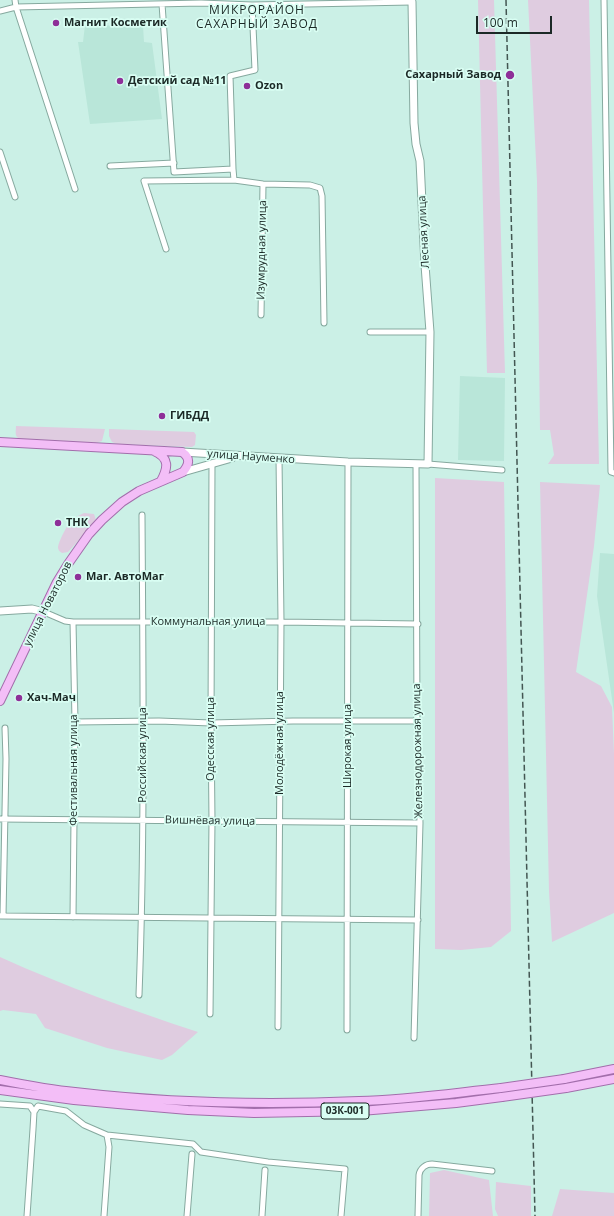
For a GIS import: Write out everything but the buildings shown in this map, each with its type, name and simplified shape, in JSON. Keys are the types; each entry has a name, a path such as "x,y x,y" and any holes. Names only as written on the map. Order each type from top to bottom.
{"main road":[{"path":"0,442 154,450 166,457 174,470 183,472 189,460 182,452"},
{"name":"улица Науменко","path":"166,457 182,452"},
{"path":"161,481 166,468 166,457"},
{"name":"улица Новаторов","path":"0,701 58,582 79,547 97,525 122,502 139,491 183,472"},
{"name":"03К-001","path":"0,1080 74,1092 188,1101 360,1101 500,1088 564,1079 614,1069"},
{"name":"03К-001","path":"0,1090 126,1105 254,1113 361,1111 433,1105 566,1088 614,1079"}],"street":[{"path":"15,0 75,189"},
{"path":"604,0 611,472 614,473"},
{"path":"0,11 16,7 201,2 252,5 307,2 412,1"},
{"name":"Лесная улица","path":"412,1 414,122 416,144 420,161 430,332 428,464"},
{"path":"162,4 174,172 233,169"},
{"path":"234,180 230,76 255,70 252,5"},
{"path":"0,152 15,197"},
{"path":"110,166 174,162"},
{"path":"166,248 144,181 234,180 263,184 310,185 320,188 322,196 324,323"},
{"name":"Изумрудная улица","path":"261,315 263,184"},
{"path":"370,332 430,332"},
{"name":"улица Науменко","path":"182,452 348,462 428,464 502,470"},
{"name":"улица Новаторов","path":"183,472 237,456"},
{"name":"Молодёжная улица","path":"278,1027 281,622 279,458"},
{"name":"Широкая улица","path":"347,1030 349,822 348,462"},
{"name":"Одесская улица","path":"210,1014 212,821 212,463"},
{"name":"Железнодорожная улица","path":"414,1038 420,823 417,721 418,624 416,464"},
{"name":"Российская улица","path":"139,995 142,918 142,515"},
{"name":"Коммунальная улица","path":"0,611 32,609 44,612 65,621 72,622 281,622 418,624"},
{"name":"Фестивальная улица","path":"72,622 75,722 73,917"},
{"path":"75,722 159,721 211,723 280,721 417,721"},
{"path":"5,728 6,759 2,819 1,916 348,918 418,920"},
{"name":"Вишнёвая улица","path":"2,819 420,823"},
{"path":"0,1104 30,1106 34,1112"},
{"path":"27,1216 34,1112 38,1106 66,1111 84,1125 107,1135 193,1144 201,1152 268,1162 345,1169 341,1216"},
{"path":"104,1216 109,1147 107,1135"},
{"path":"187,1216 192,1154"},
{"path":"418,1216 419,1175 424,1166 432,1164 492,1171"},
{"path":"262,1216 265,1170"}],"shaded area":[{"path":"478,0 494,0 505,373 487,373"},
{"path":"528,0 589,0 599,464 548,464 554,455 550,430 540,430 537,181"},
{"name":"Детский сад №11","path":"85,25 143,26 144,42 152,43 162,119 90,124 78,42 83,42"},
{"path":"460,376 505,378 504,461 458,460"},
{"path":"16,426 105,429 102,441 96,443 20,439 16,435"},
{"path":"109,429 194,432 196,435 195,445 192,447 117,444 112,442 109,436"},
{"path":"435,478 504,482 511,931 491,947 461,950 435,949"},
{"path":"540,482 600,485 594,546 576,672 601,686 612,707 614,754 614,913 552,942 549,891"},
{"path":"84,513 94,514 96,521 68,552 62,553 58,548 64,533 73,519"},
{"path":"600,553 614,554 614,713 597,596"},
{"path":"0,957 98,997 198,1032 172,1055 162,1060 107,1048 45,1028 36,1014 3,1010 0,1011"},
{"path":"0,1085 109,1098 404,1102 482,1094 483,1097 375,1107 268,1109 196,1107 94,1099 0,1087"},
{"path":"444,1170 489,1180 493,1216 429,1216 430,1173"},
{"path":"496,1182 531,1186 531,1216 498,1216 495,1209"},
{"path":"560,1189 614,1193 614,1216 552,1216"}],"railway":[{"path":"506,0 535,1216"}],"place":[{"name":"Магнит Косметик","path":"56,23"},
{"name":"Сахарный Завод","path":"510,75"},
{"name":"Детский сад №11","path":"120,81"},
{"name":"Ozon","path":"247,86"},
{"name":"ГИБДД","path":"162,416"},
{"name":"ТНК","path":"58,523"},
{"name":"Маг. АвтоМаг","path":"78,577"},
{"name":"Хач-Мач","path":"19,698"}],"district":[{"name":"МИКРОРАЙОН САХАРНЫЙ ЗАВОД","path":"257,18"}]}
